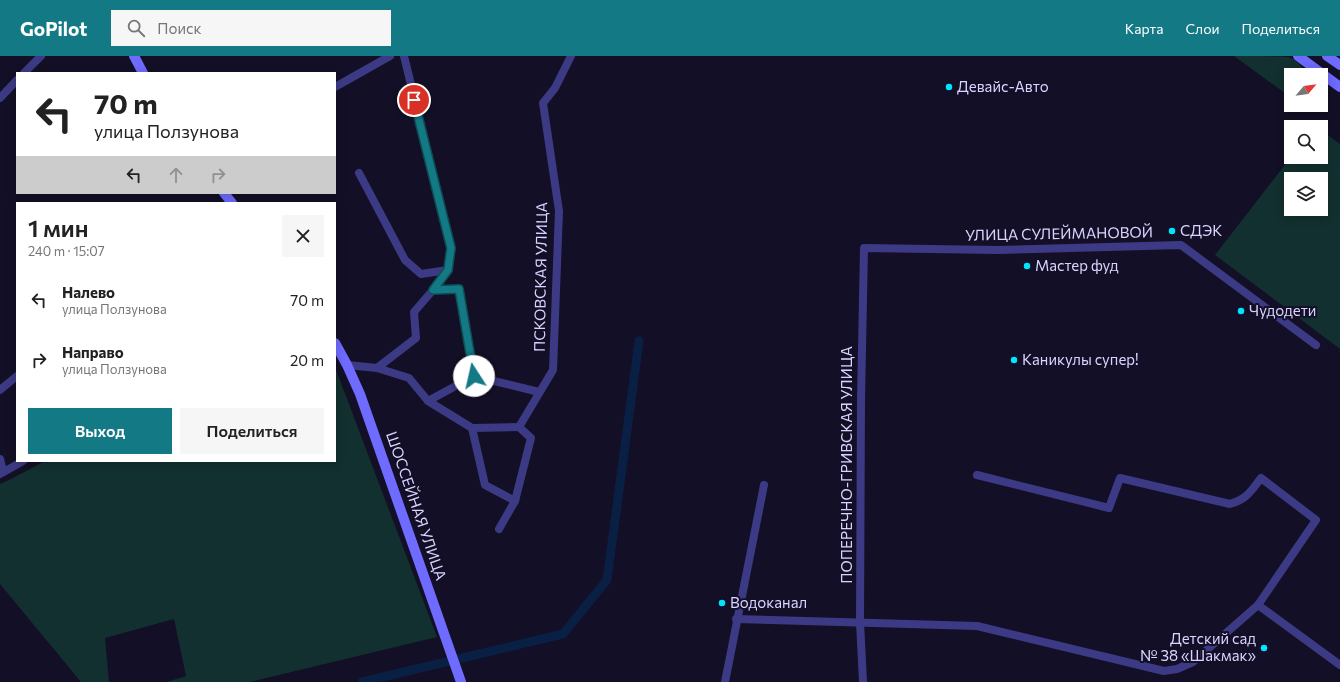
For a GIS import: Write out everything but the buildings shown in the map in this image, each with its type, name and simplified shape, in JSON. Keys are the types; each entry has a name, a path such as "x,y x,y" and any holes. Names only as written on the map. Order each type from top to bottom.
{"street":[{"path":"25,72 41,56"},
{"path":"134,56 142,72"},
{"path":"336,86 390,56"},
{"path":"378,368 416,338 414,312 448,270 451,248 404,56"},
{"name":"ПСКОВСКАЯ УЛИЦА","path":"519,427 553,370 559,211 543,103 555,88 571,56"},
{"path":"1298,56 1340,87"},
{"path":"1327,56 1340,65"},
{"path":"0,98 16,81"},
{"path":"359,173 406,260 421,274 448,270"},
{"name":"УЛИЦА СУЛЕЙМАНОВОЙ","path":"864,248 998,250 1181,245 1316,345"},
{"name":"ПОПЕРЕЧНО-ГРИВСКАЯ УЛИЦА","path":"863,682 860,622 861,400 864,248"},
{"path":"433,290 459,289 474,376"},
{"name":"ШОССЕЙНАЯ УЛИЦА","path":"336,345 348,365 360,394 461,680"},
{"path":"348,365 378,368 409,378 428,400 472,428 519,427 531,438 514,501 499,529"},
{"path":"428,400 474,376 539,392"},
{"path":"0,390 16,377"},
{"path":"472,428 484,485 514,501"},
{"path":"0,460 2,473 21,462"},
{"path":"736,619 977,626 1164,671 1177,669 1193,662 1258,605 1316,520 1261,478 1248,496 1240,501 1230,504 1120,478 1109,508 977,475"},
{"path":"724,682 764,485"},
{"path":"1258,605 1340,665"}],"green space":[{"path":"1234,56 1288,57 1294,60 1302,68 1284,68 1284,92"},
{"path":"1328,135 1340,144 1340,349 1215,255 1286,164 1328,164"},
{"path":"336,370 437,637 250,682 167,682 186,676 174,619 105,638 109,682 81,682 0,584 0,484 43,462 336,462"}],"waterway":[{"path":"362,682 563,634 607,580 639,341"}],"place":[{"name":"Девайс-Авто","path":"949,87"},
{"name":"СДЭК","path":"1172,231"},
{"name":"Мастер фуд","path":"1027,266"},
{"name":"Чудодети","path":"1241,311"},
{"name":"Каникулы супер!","path":"1014,360"},
{"name":"Водоканал","path":"722,603"},
{"name":"Детский сад № 38 «Шакмак»","path":"1264,648"}],"route":[{"path":"414,100 451,248 448,270 433,290 459,289 474,376"}]}
